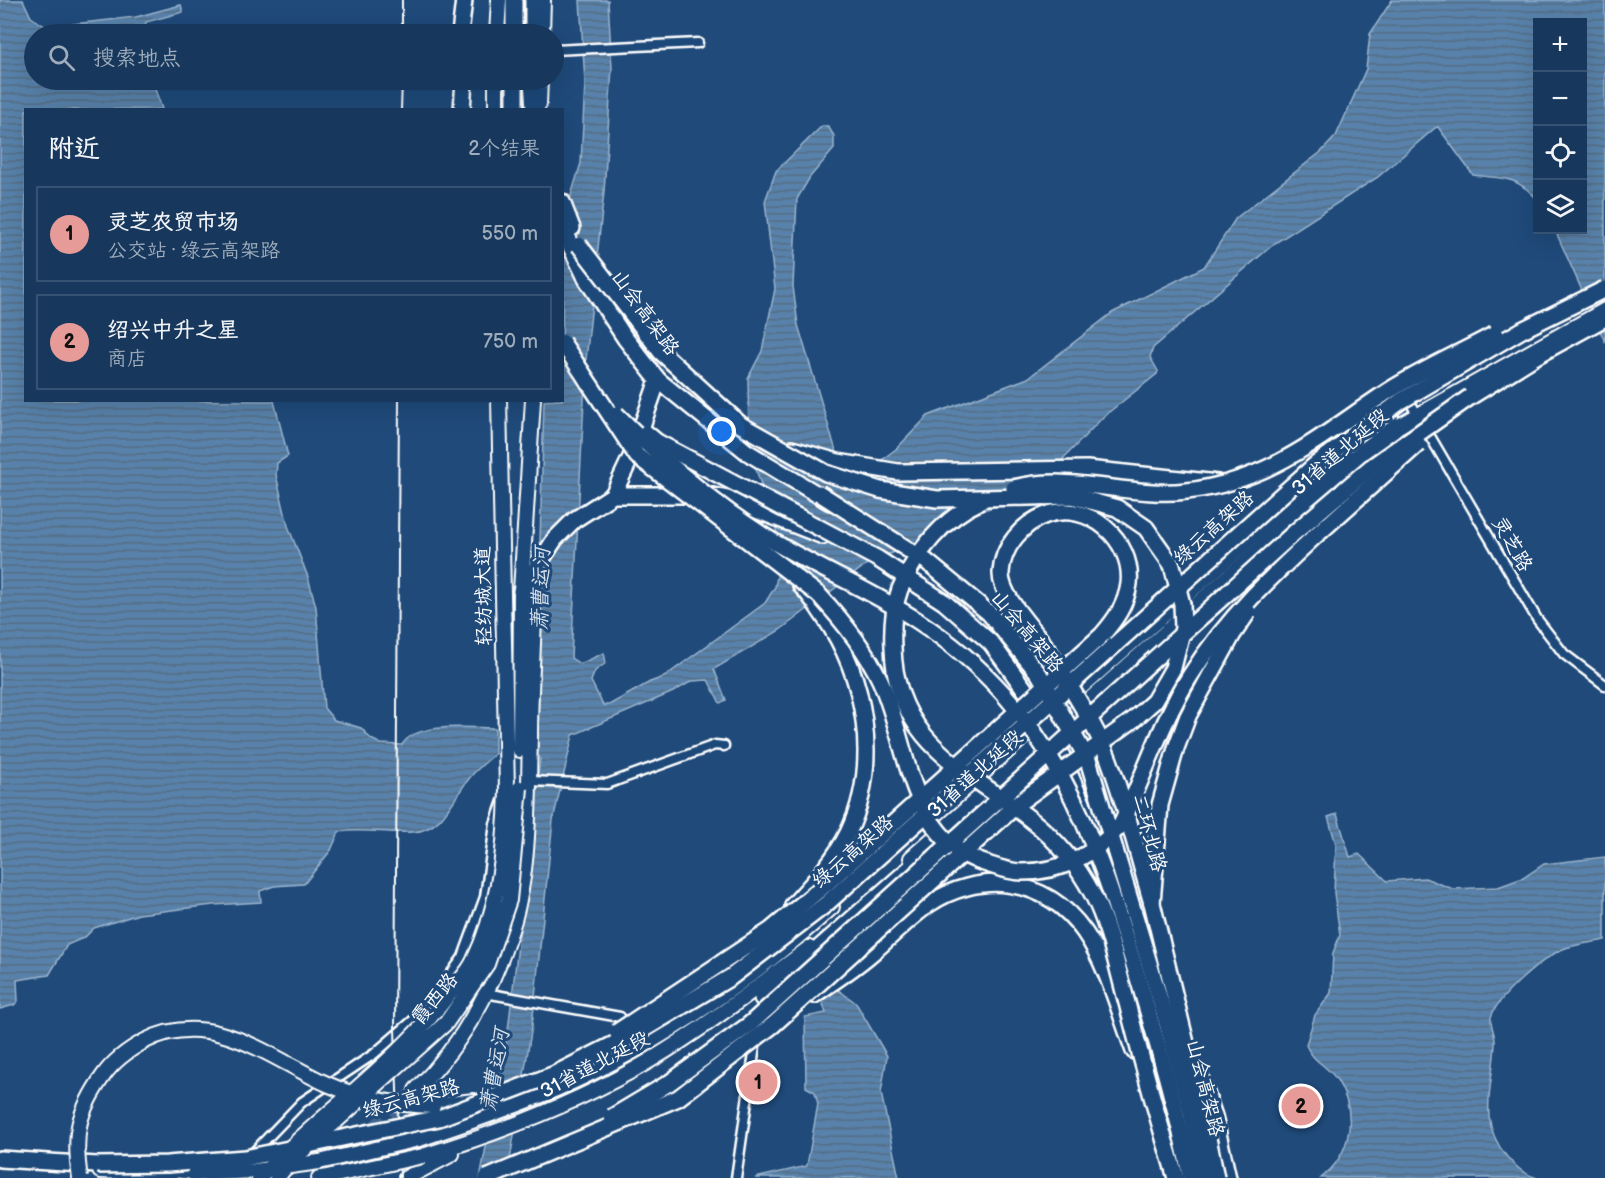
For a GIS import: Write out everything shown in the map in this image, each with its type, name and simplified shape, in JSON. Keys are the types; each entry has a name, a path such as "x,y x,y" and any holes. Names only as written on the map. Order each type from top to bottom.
{"highway":[{"path":"461,24 464,0"},
{"path":"470,24 472,0"},
{"path":"514,0 514,24"},
{"path":"533,0 533,24"},
{"path":"459,90 460,108"},
{"path":"460,108 463,90"},
{"path":"514,90 515,108"},
{"path":"533,90 534,108"},
{"path":"564,209 574,244"},
{"path":"564,224 574,244 661,352 741,425 826,473 880,490 937,499 1072,496 1117,508 1146,528 1172,565 1182,604 1183,628 1173,668 1154,701 1124,727 1020,802 773,1025"},
{"name":"山会高架路","path":"574,244 650,360 706,414 742,444 926,561 990,613 1039,674 1088,760 1167,1023 1191,1112 1205,1178"},
{"name":"二环北路","path":"574,244 600,300 658,380 747,452 926,559 987,607 1072,704 1108,763 1172,990 1214,1116 1228,1178"},
{"name":"绿云高架路","path":"0,1159 97,1165 167,1164 245,1158 440,1118 555,1074 644,1029 730,977 783,939 864,871 1316,465 1401,401 1572,300 1605,289"},
{"path":"1176,1178 1152,1100 1110,941 1094,896 1054,840 1031,819 952,765 925,737 908,708 895,675 892,623 898,594 909,568 922,549 956,515 996,494 1023,486 1055,483 1114,489 1185,491 1227,483 1289,459 1392,389 1514,324 1572,300"},
{"path":"487,1178 577,1139 669,1083 750,1024 1295,532 1371,467 1470,397 1536,356 1605,318"},
{"path":"564,345 637,456 807,592 830,625 849,659 862,706 867,740 860,793 848,831 827,868 771,930"},
{"path":"564,350 584,375 657,442 878,559 944,602 991,644 1049,724 1098,840 1119,909 1181,1178"},
{"path":"520,591 555,539 574,519 609,497 631,457 658,380"},
{"name":"山会高架路","path":"599,397 652,450 706,498 766,537 850,581 919,622 962,654 996,685 1023,715 1050,755 1086,822 1119,917 1176,1107 1191,1178"},
{"path":"762,554 819,595 839,616 866,654 891,708 912,783 932,824 956,849 980,862 1013,872 1044,872 1085,856 1104,843 1121,825 1189,677 1226,624 1269,578 1470,397"},
{"path":"741,425 801,454 898,472 1087,469 1227,483"},
{"path":"609,497 708,495 752,507 878,559"},
{"path":"555,1074 771,930 871,844 1030,699 1048,683 1057,675 1066,667 1102,635 1119,615 1129,583 1128,567 1123,551 1107,528 1080,513 1048,514 1030,523 1016,536 1007,552 1001,573 1005,593 1049,651 1060,671 1066,681 1084,710 1108,759 1152,903 1203,1113 1215,1178"},
{"path":"1152,903 1160,806 1176,748 1188,716 1233,634 1266,586 1327,525"},
{"path":"1001,777 1031,763 1050,765 1072,776"},
{"path":"762,998 1031,763"},
{"path":"487,1178 678,1098 773,1025 872,954 917,912 956,890 980,884 1021,886 1056,902 1069,911 1083,928 1108,980 1152,1100"}],"main road":[{"path":"498,24 499,0"},
{"path":"542,24 543,0"},
{"path":"496,90 496,108"},
{"path":"539,108 540,90"},
{"path":"1414,408 1460,364 1605,283"},
{"name":"31省道北延段","path":"321,1178 423,1156 486,1137 558,1108 649,1061 739,1002 826,936 1001,777 1049,724 1396,427 1414,408 1605,310"},
{"name":"轻纺城大道","path":"499,402 506,720 519,760"},
{"path":"416,1090 443,1064 460,1040 485,993 510,935 518,899 523,785 519,760 525,720 534,614 520,591 533,402"},
{"path":"123,1165 191,1170 255,1171 319,1162 430,1136 558,1088 631,1052 706,1006 815,923 872,871 1049,724"},
{"name":"霞西路","path":"260,1178 294,1141 405,1046 430,1019 474,962 495,898 523,785"},
{"name":"霞西路","path":"277,1178 288,1164 446,1023 487,964 509,900 523,785"},
{"path":"80,1178 76,1133 89,1096 110,1066 131,1049 153,1037 197,1030 217,1032 241,1040 327,1083 360,1095 399,1105 433,1106 470,1102 561,1070 648,1029 706,1006"},
{"path":"0,1164 136,1174 230,1165 261,1154 294,1133 335,1094 376,1069"},
{"path":"321,1178 374,1128"},
{"path":"406,1178 486,1137"},
{"path":"0,1152 255,1178"},
{"path":"245,1162 293,1178"}],"street":[{"path":"564,50 698,43"},
{"name":"灵芝路","path":"1414,408 1537,619 1564,654 1603,680"},
{"path":"123,1165 245,1162 302,1102 374,1053 424,1011 463,957 485,897 495,824 523,785 607,784 716,745 724,746"},
{"path":"485,993 502,998 620,1017"},
{"path":"736,1178 762,998"}],"water":[{"path":"0,0 23,0 31,17 42,24 24,24 24,90 155,90 162,108 24,108 24,402 274,402 288,456 277,463 276,475 288,526 308,577 316,607 324,708 334,720 361,728 371,739 381,744 402,745 409,737 431,729 495,728 495,754 471,776 446,813 432,826 413,832 339,832 331,850 304,884 274,886 260,891 261,902 139,914 94,928 85,937 67,945 49,975 17,980 18,1001 14,1005 0,1009"},
{"name":"萧曹运河","path":"580,0 608,0 612,68 604,192 586,360 571,658 580,664 604,653 606,663 595,671 591,681 603,705 609,705 650,682 664,677 765,603 775,587 780,562 778,536 749,448 748,378 762,351 775,289 765,201 776,171 822,126 828,126 834,136 834,149 810,177 797,199 793,286 798,325 836,451 842,458 876,464 896,449 928,416 1028,378 1112,313 1204,267 1236,218 1321,152 1336,136 1366,69 1370,34 1392,0 1605,0 1605,342 1557,234 1587,234 1587,18 1533,18 1533,195 1514,181 1473,175 1438,127 1435,128 1378,177 1275,243 1153,348 1150,357 1158,371 1157,374 1104,416 1062,460 997,506 962,516 932,538 871,561 780,630 714,669 726,700 720,703 708,680 692,681 673,692 573,735 553,820 532,1026 507,1178 480,1178 507,1039 540,758 534,752 544,402 564,402 564,218 581,163 585,83"},
{"path":"181,5 183,12 146,24 73,24 136,17"},
{"path":"1337,814 1350,857 1359,854 1387,881 1425,878 1453,889 1498,887 1523,878 1544,864 1605,857 1605,940 1568,947 1544,960 1502,999 1491,1017 1495,1041 1489,1103 1492,1130 1510,1161 1524,1172 1537,1178 1321,1178 1340,1157 1345,1145 1349,1119 1344,1093 1337,1080 1312,1055 1306,1045 1315,1015 1331,993 1333,953 1340,935 1334,893 1336,844 1328,817"},
{"path":"826,981 856,1003 887,1056 881,1093 899,1178 755,1178 807,1166 818,1104 815,1092 806,1087 805,1017 826,1013 817,987"}],"tunnel":[{"path":"374,1128 416,1090"}],"railway":[{"path":"402,0 402,24"},
{"path":"401,108 402,90"},
{"path":"399,402 395,1029 400,1178"}],"place":[{"name":"灵芝农贸市场","path":"758,1082"},
{"name":"绍兴中升之星","path":"1301,1106"}]}
